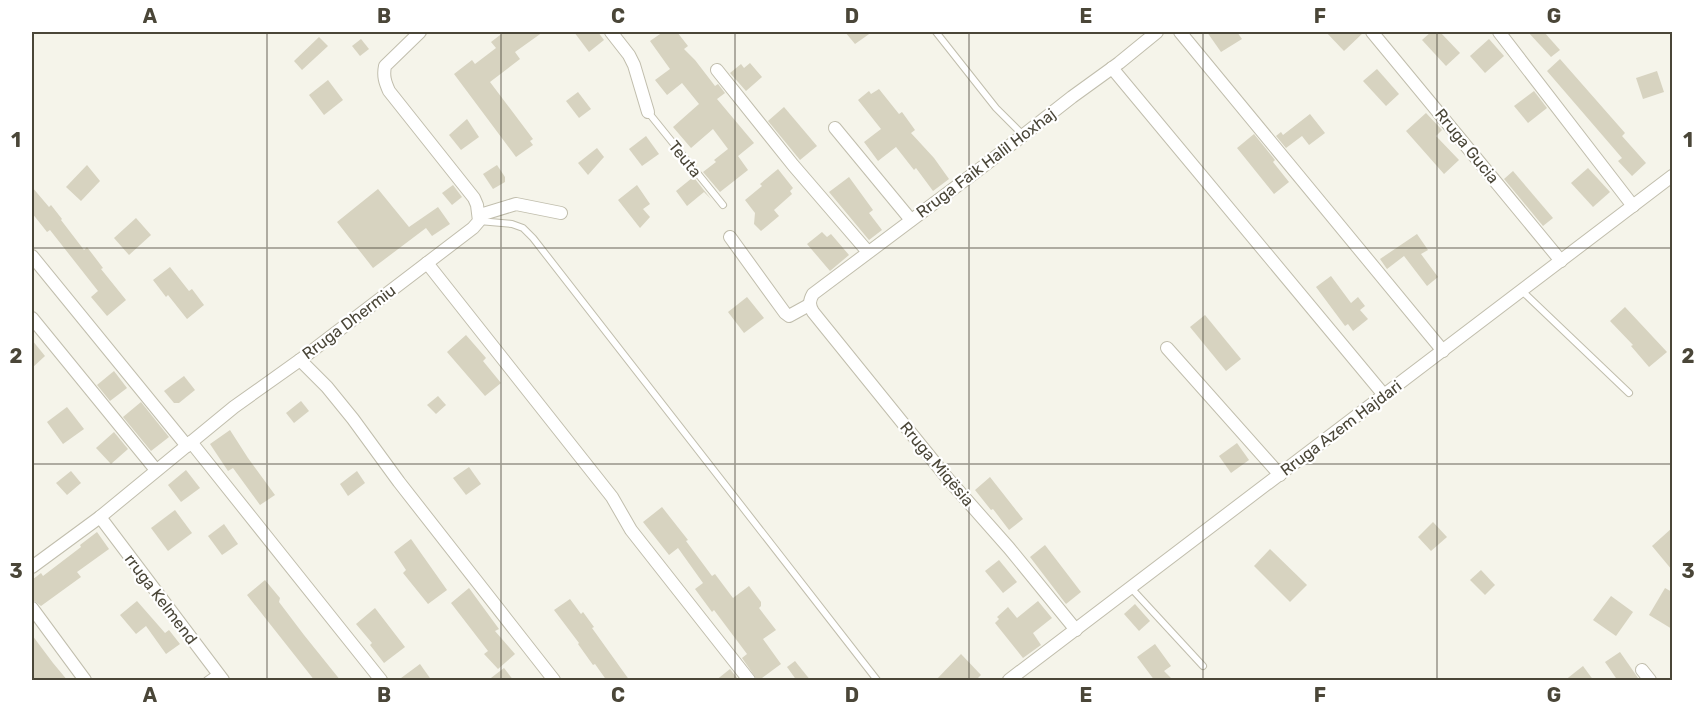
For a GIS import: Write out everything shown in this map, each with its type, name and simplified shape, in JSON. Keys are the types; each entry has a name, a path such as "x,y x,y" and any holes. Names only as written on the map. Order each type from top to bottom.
{"street":[{"path":"420,32 385,66 383,74 385,82 388,91 474,198 479,218 516,204 561,213"},
{"path":"611,32 634,66 648,112"},
{"name":"Rruga Faik Halil Hoxhaj","path":"811,299 868,252 1157,32"},
{"path":"1180,32 1443,351"},
{"name":"Rruga Gucia","path":"1372,32 1561,261"},
{"path":"1499,32 1633,206"},
{"path":"1112,68 1384,395"},
{"path":"717,70 868,252"},
{"path":"835,128 911,220"},
{"name":"Rruga Azem Hajdari","path":"1009,681 1672,176"},
{"name":"Rruga Dhermiu","path":"33,562 100,517 234,407 300,360 473,228 479,218"},
{"path":"730,237 785,313 789,316 793,315 811,299"},
{"path":"32,256 189,444 381,681"},
{"path":"427,263 612,497 631,530 749,681"},
{"name":"Rruga Miqësia","path":"811,299 813,312 948,479 1009,548 1076,630"},
{"path":"32,318 156,470"},
{"path":"1167,348 1280,475"},
{"path":"300,360 327,387 353,419 399,482 554,681"},
{"name":"rruga Kelmend","path":"100,517 216,678"},
{"path":"32,608 85,681"}],"lane":[{"path":"936,32 996,108 1023,135"},
{"name":"Teuta","path":"648,112 723,206"},
{"path":"479,218 523,228 533,238 877,681"},
{"path":"1522,291 1629,393"},
{"path":"1131,588 1203,666"}],"building":[{"path":"504,32 543,32 515,52 520,59 490,82 533,139 530,141 533,145 516,157 454,74 472,60 475,64 496,48 491,42"},
{"path":"574,32 598,32 604,40 589,52"},
{"path":"663,32 677,32 688,46 684,49 715,86 718,84 725,93 717,99 754,143 738,156 748,170 720,192 703,172 728,149 713,129 691,148 673,127 699,104 682,83 667,95 655,80 670,69 650,41"},
{"path":"845,32 872,32 855,44"},
{"path":"1207,32 1237,32 1242,39 1221,52"},
{"path":"1326,32 1364,32 1344,51"},
{"path":"1431,32 1440,32 1460,53 1446,66 1422,40"},
{"path":"1528,32 1544,32 1560,50 1551,57"},
{"path":"319,37 328,46 302,70 294,61"},
{"path":"361,39 369,49 360,56 352,46"},
{"path":"1489,39 1504,56 1485,73 1470,56"},
{"path":"1560,59 1625,133 1622,136 1646,163 1632,176 1618,161 1622,158 1547,71"},
{"path":"750,63 762,77 746,91 730,73 741,64 744,68"},
{"path":"1377,69 1399,94 1386,106 1363,81"},
{"path":"1657,71 1664,92 1643,99 1636,78"},
{"path":"328,80 343,100 324,115 309,95"},
{"path":"879,89 899,114 902,112 915,130 911,133 934,158 949,179 933,191 896,147 878,161 864,142 881,129 858,100 869,91 871,94"},
{"path":"1534,91 1547,108 1528,123 1514,106"},
{"path":"578,92 591,109 579,118 566,101"},
{"path":"784,107 817,146 800,160 768,121"},
{"path":"1426,113 1442,130 1436,136 1459,160 1444,174 1406,131"},
{"path":"1310,114 1325,133 1309,145 1302,136 1286,148 1276,136 1281,132 1283,135"},
{"path":"467,119 479,137 461,150 449,135"},
{"path":"1254,134 1289,182 1274,194 1237,148"},
{"path":"646,136 659,154 642,166 629,149"},
{"path":"597,148 604,157 588,175 578,163"},
{"path":"87,165 100,181 81,201 66,187"},
{"path":"497,165 505,177 505,182 493,189 483,174"},
{"path":"1588,168 1610,192 1593,207 1571,183"},
{"path":"778,169 793,188 790,191 792,194 774,210 779,216 761,231 754,224 755,213 745,200"},
{"path":"1513,171 1553,218 1543,226 1504,179"},
{"path":"849,177 873,210 869,213 882,230 869,240 829,192"},
{"path":"692,178 711,199 704,192 687,206 676,191"},
{"path":"453,185 462,197 452,205 442,193"},
{"path":"637,185 650,204 643,209 650,217 640,228 618,200"},
{"path":"32,187 49,207 51,205 84,250 87,247 126,300 107,316 91,297 98,291 50,230 47,232 32,213"},
{"path":"378,189 409,227 438,207 450,224 432,236 426,228 373,268 337,222"},
{"path":"136,218 151,235 129,255 114,238"},
{"path":"822,232 827,237 831,234 849,255 830,271 807,244"},
{"path":"1417,234 1428,250 1421,254 1438,277 1427,286 1404,256 1387,269 1380,259"},
{"path":"170,267 189,291 192,289 204,305 187,319 153,280"},
{"path":"1331,276 1351,303 1358,297 1365,306 1360,310 1368,319 1353,331 1348,324 1345,326 1316,287"},
{"path":"747,297 764,318 744,333 728,312"},
{"path":"1625,307 1667,352 1649,367 1631,346 1633,345 1610,321"},
{"path":"1205,315 1241,359 1226,371 1190,327"},
{"path":"466,335 486,358 483,361 501,383 485,396 447,352"},
{"path":"32,340 45,356 32,368"},
{"path":"114,371 127,388 110,401 97,385"},
{"path":"184,376 195,390 179,403 174,403 164,391"},
{"path":"438,396 446,405 436,414 427,405"},
{"path":"301,401 309,411 294,423 286,413"},
{"path":"141,402 169,437 151,451 123,417"},
{"path":"67,407 84,429 63,444 47,422"},
{"path":"230,430 275,495 260,505 233,468 228,471 210,444"},
{"path":"114,432 128,449 111,464 96,448"},
{"path":"1237,443 1249,460 1231,473 1219,456"},
{"path":"469,467 481,484 466,495 453,478"},
{"path":"186,470 200,488 181,502 168,485"},
{"path":"71,471 81,483 67,495 56,483"},
{"path":"357,471 365,483 348,496 340,484"},
{"path":"990,477 1023,519 1009,530 975,490"},
{"path":"662,507 712,576 715,574 733,598 749,586 761,602 759,608 776,630 763,639 781,664 758,681 742,658 747,654 695,589 703,583 678,548 669,555 643,522"},
{"path":"175,510 192,533 168,551 151,528"},
{"path":"1433,522 1447,537 1431,551 1418,537"},
{"path":"224,524 238,544 222,555 208,536"},
{"path":"1672,528 1672,570 1652,546"},
{"path":"97,532 109,549 77,572 81,577 41,606 33,600 32,580 41,573 43,576"},
{"path":"411,539 447,590 428,604 403,573 406,570 394,552"},
{"path":"1045,545 1081,592 1066,604 1030,557"},
{"path":"1270,549 1307,585 1290,602 1254,566"},
{"path":"999,560 1017,582 1003,593 985,571"},
{"path":"1481,570 1495,585 1485,595 1470,580"},
{"path":"265,580 280,598 279,602 341,681 315,681 247,595"},
{"path":"469,588 499,629 495,631 515,654 498,669 484,654 488,651 451,603"},
{"path":"1665,588 1672,592 1672,629 1649,615"},
{"path":"1611,596 1633,612 1616,636 1593,620"},
{"path":"570,599 594,627 592,628 630,681 607,681 595,664 593,665 554,610"},
{"path":"137,601 165,633 169,630 180,644 166,654 146,626 136,634 120,615"},
{"path":"1038,601 1052,618 1033,633 1041,645 1023,658 995,623 999,619 997,617 1008,607 1017,618"},
{"path":"1135,604 1150,621 1139,631 1124,614"},
{"path":"375,608 405,647 384,663 370,645 372,643 356,624"},
{"path":"32,635 53,663 68,681 32,681"},
{"path":"1155,644 1171,666 1164,671 1174,681 1155,681 1137,657"},
{"path":"1620,652 1640,681 1618,681 1605,662"},
{"path":"961,654 981,675 975,681 935,681"},
{"path":"795,661 811,681 797,681 787,667"},
{"path":"420,664 432,681 397,681"},
{"path":"1583,666 1594,681 1564,681"},
{"path":"504,668 514,681 487,681"},
{"path":"730,669 738,679 715,681"}]}
